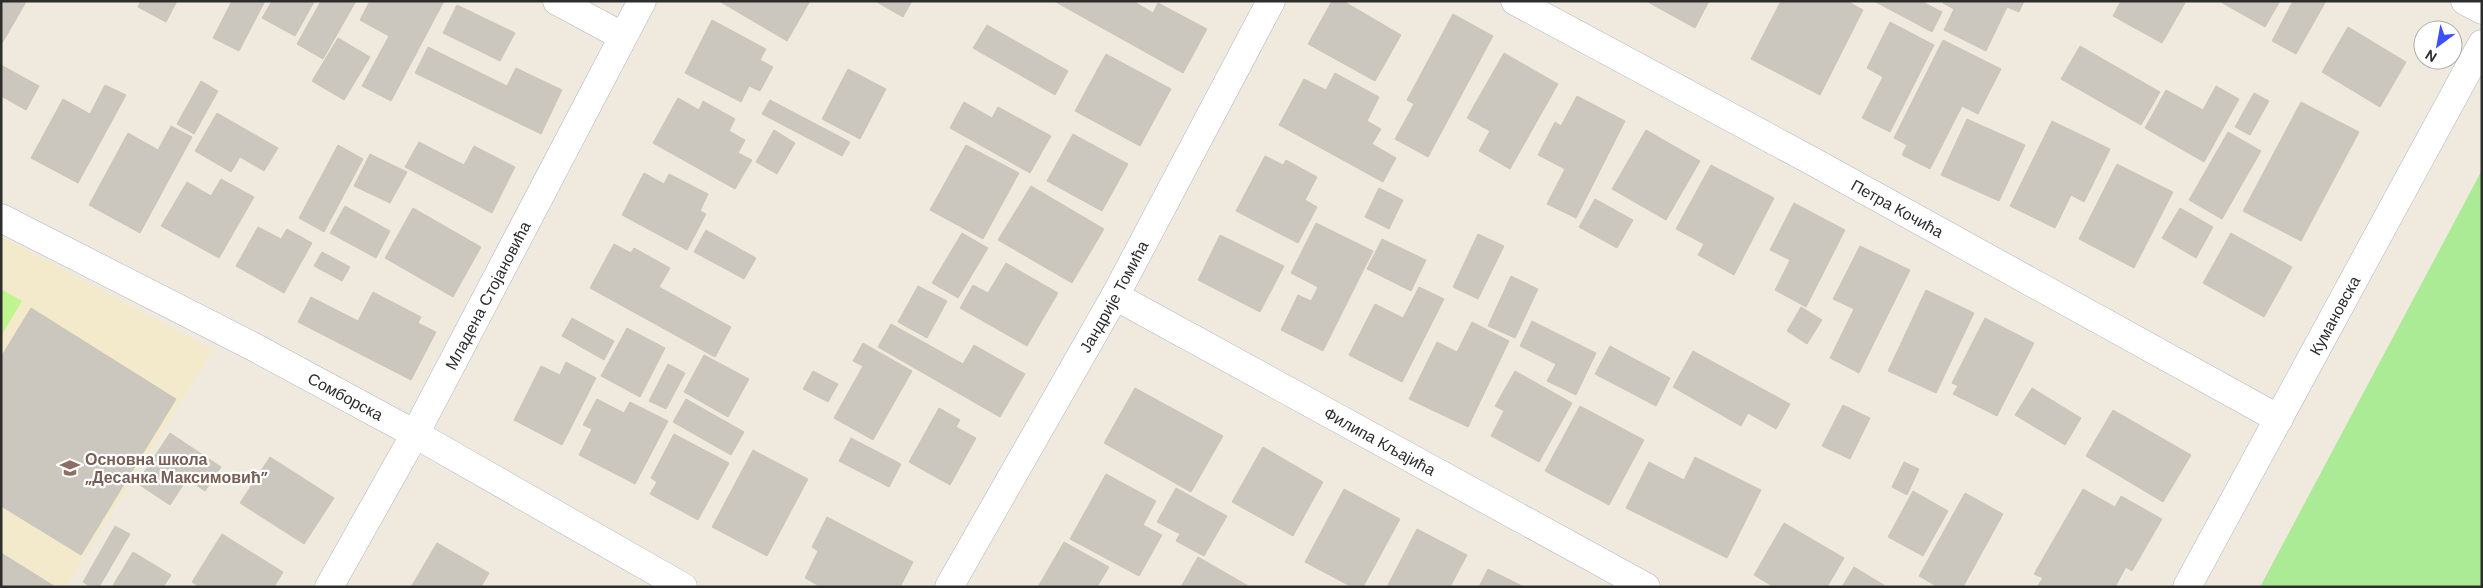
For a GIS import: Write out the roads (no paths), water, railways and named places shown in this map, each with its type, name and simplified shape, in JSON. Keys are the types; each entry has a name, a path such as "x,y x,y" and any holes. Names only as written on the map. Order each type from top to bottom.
{"street":[{"path":"557,1 622,36"},
{"name":"Младена Стојановића","path":"329,587 415,434 642,1"},
{"name":"Јандрије Томића","path":"949,587 1115,296 1271,1"},
{"name":"Петра Кочића","path":"1515,1 1812,161 2279,419"},
{"path":"2465,1 2482,10"},
{"name":"Кумановска","path":"2187,587 2482,44"},
{"name":"Сомборска","path":"1,218 245,342 415,434 683,587"},
{"name":"Филипа Кљајића","path":"1115,296 1646,587"}],"place":[{"name":"Основна школа „Десанка Максимовић”","path":"70,468"}]}
